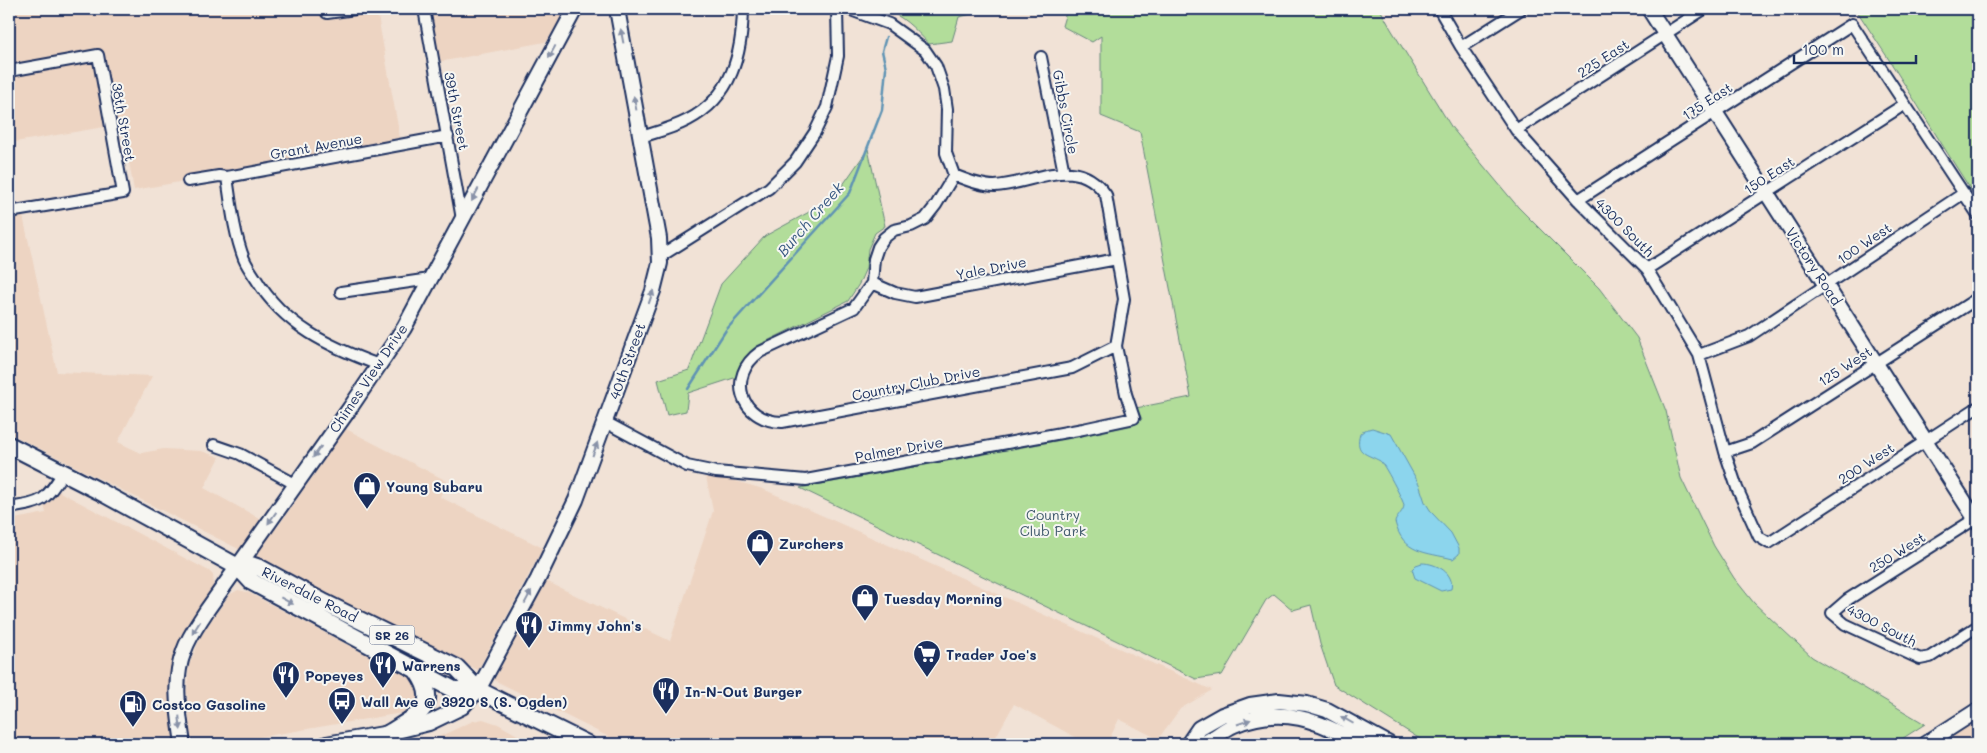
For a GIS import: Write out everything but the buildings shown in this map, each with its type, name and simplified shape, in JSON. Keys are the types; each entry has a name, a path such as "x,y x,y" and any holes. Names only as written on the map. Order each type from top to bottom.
{"main road":[{"name":"Chimes View Drive","path":"183,744 177,688 181,658 190,637 404,328 575,9"},
{"name":"40th Street","path":"326,744 389,733 429,723 455,712 469,701 485,693 571,514 653,291 661,256 660,238 617,9"},
{"name":"Victory Road","path":"1649,9 1876,362 1925,442 1977,520"},
{"name":"Riverdale Road","path":"9,445 99,491 238,568 252,582 454,690 485,693"},
{"name":"Riverdale Road","path":"238,568 251,565 260,568 325,603 457,668 485,693 587,744"},
{"path":"389,733 414,716 427,701 427,688 416,669"},
{"path":"1188,744 1199,728 1222,715 1250,704 1279,701 1300,702 1327,710 1389,744"},
{"path":"1926,744 1978,710"},
{"path":"1200,744 1241,723 1260,717 1279,716 1298,717 1316,721 1360,744"}],"street":[{"path":"327,13 355,9"},
{"name":"39th Street","path":"424,9 462,219"},
{"path":"641,137 672,128 690,120 709,105 725,87 736,62 742,38 743,9"},
{"path":"661,256 769,188 794,162 815,132 827,107 838,56 837,9"},
{"path":"848,9 889,24 924,50 936,66 944,89 947,109 946,153 954,175 972,182 994,186 1064,173 1079,173 1090,177 1098,184 1106,195 1124,299 1116,346"},
{"name":"4300 South","path":"1439,9 1461,47 1516,130 1578,200 1647,269 1699,356 1725,452 1737,488 1759,537 1769,543"},
{"path":"1461,47 1521,9"},
{"name":"225 East","path":"1516,130 1704,9"},
{"name":"175 East","path":"1578,200 1852,24 1905,104"},
{"name":"38th Street","path":"9,70 98,55 123,193 9,212"},
{"name":"Gibbs Circle","path":"1041,57 1064,173"},
{"path":"1905,104 1978,215"},
{"name":"150 East","path":"1647,269 1905,104"},
{"name":"Grant Avenue","path":"188,181 219,176 227,177 448,136"},
{"path":"872,283 874,259 884,238 894,230 911,226 925,219 954,175"},
{"path":"227,177 236,231 245,261 260,286 277,308 299,327 322,341 379,365"},
{"name":"100 West","path":"1699,356 1749,336 1964,193"},
{"name":"Yale Drive","path":"872,283 895,292 915,296 1117,259"},
{"path":"341,292 430,279"},
{"name":"Country Club Drive","path":"872,283 854,308 760,352 750,359 743,369 742,392 745,402 753,413 771,422 782,422 1072,368 1116,346"},
{"name":"125 West","path":"1725,452 1752,443 1978,298"},
{"name":"Palmer Drive","path":"605,422 687,466 716,472 806,480 1134,418 1126,394 1116,346"},
{"name":"200 West","path":"1769,543 1978,407"},
{"path":"214,445 240,454 295,484"},
{"path":"9,508 37,503 45,498 63,473"},
{"name":"250 West","path":"1832,613 1847,600 1977,520"},
{"name":"4300 South","path":"1832,613 1845,624 1920,659 1930,657 1978,626"}],"shaded area":[{"path":"9,9 321,9 331,19 377,11 401,143 134,190 122,124 9,143"},
{"path":"430,9 566,9 550,41 439,62"},
{"path":"23,216 57,372 152,376 118,442 141,453 164,449 201,451 220,457 204,488 277,528 346,429 447,481 440,497 543,548 478,670 9,433 9,218"},
{"path":"705,472 763,489 1212,690 1180,709 1158,739 1119,719 1107,744 1088,744 1014,704 992,744 623,744 494,680 546,581 670,641 713,511"},
{"path":"58,491 209,571 213,575 214,586 185,628 173,657 169,684 174,744 9,744 9,520 46,513 44,505"},
{"path":"238,590 247,592 415,680 422,700 408,712 218,744 194,744 191,739 187,692 189,665 202,634 229,595"},
{"path":"483,719 498,724 533,744 411,744 432,740 473,721"},
{"path":"1978,719 1978,744 1945,744 1955,735"}],"green space":[{"path":"880,9 993,9 959,17 952,41 929,44 913,27 901,18"},
{"name":"Country Club Park","path":"1067,9 1380,9 1452,128 1518,207 1599,288 1637,338 1666,411 1681,478 1714,546 1734,578 1754,603 1812,657 1925,724 1894,744 1428,744 1334,685 1320,644 1311,605 1293,610 1274,594 1266,600 1222,675 1196,679 800,488 1134,425 1142,419 1136,408 1191,397 1140,132 1101,116 1101,36 1092,42 1062,26"},
{"path":"1870,9 1978,9 1978,201 1857,11"},
{"path":"868,149 885,226 875,233 868,249 866,268 859,284 848,301 757,346 744,360 737,377 688,393 686,411 667,415 658,380 689,370 721,284 765,236 833,199"}],"water":[{"path":"1372,428 1391,434 1419,484 1425,502 1432,513 1451,533 1459,548 1459,554 1453,559 1417,550 1404,540 1399,532 1395,522 1404,507 1401,497 1382,463 1367,455 1359,446 1360,434"},
{"path":"1422,563 1433,565 1443,570 1450,578 1451,589 1441,591 1415,578 1412,569"}],"waterway":[{"name":"Burch Creek","path":"688,389 726,330 850,193 882,110 886,68 882,51 886,37"}],"place":[{"name":"Young Subaru","path":"367,510"},
{"name":"Zurchers","path":"760,567"},
{"name":"Tuesday Morning","path":"865,622"},
{"name":"Jimmy John's","path":"529,649"},
{"name":"Trader Joe's","path":"927,678"},
{"name":"Warrens","path":"383,689"},
{"name":"Popeyes","path":"286,699"},
{"name":"In-N-Out Burger","path":"666,715"},
{"name":"Wall Ave @ 3920 S (S. Ogden)","path":"342,725"},
{"name":"Costco Gasoline","path":"133,728"}]}
